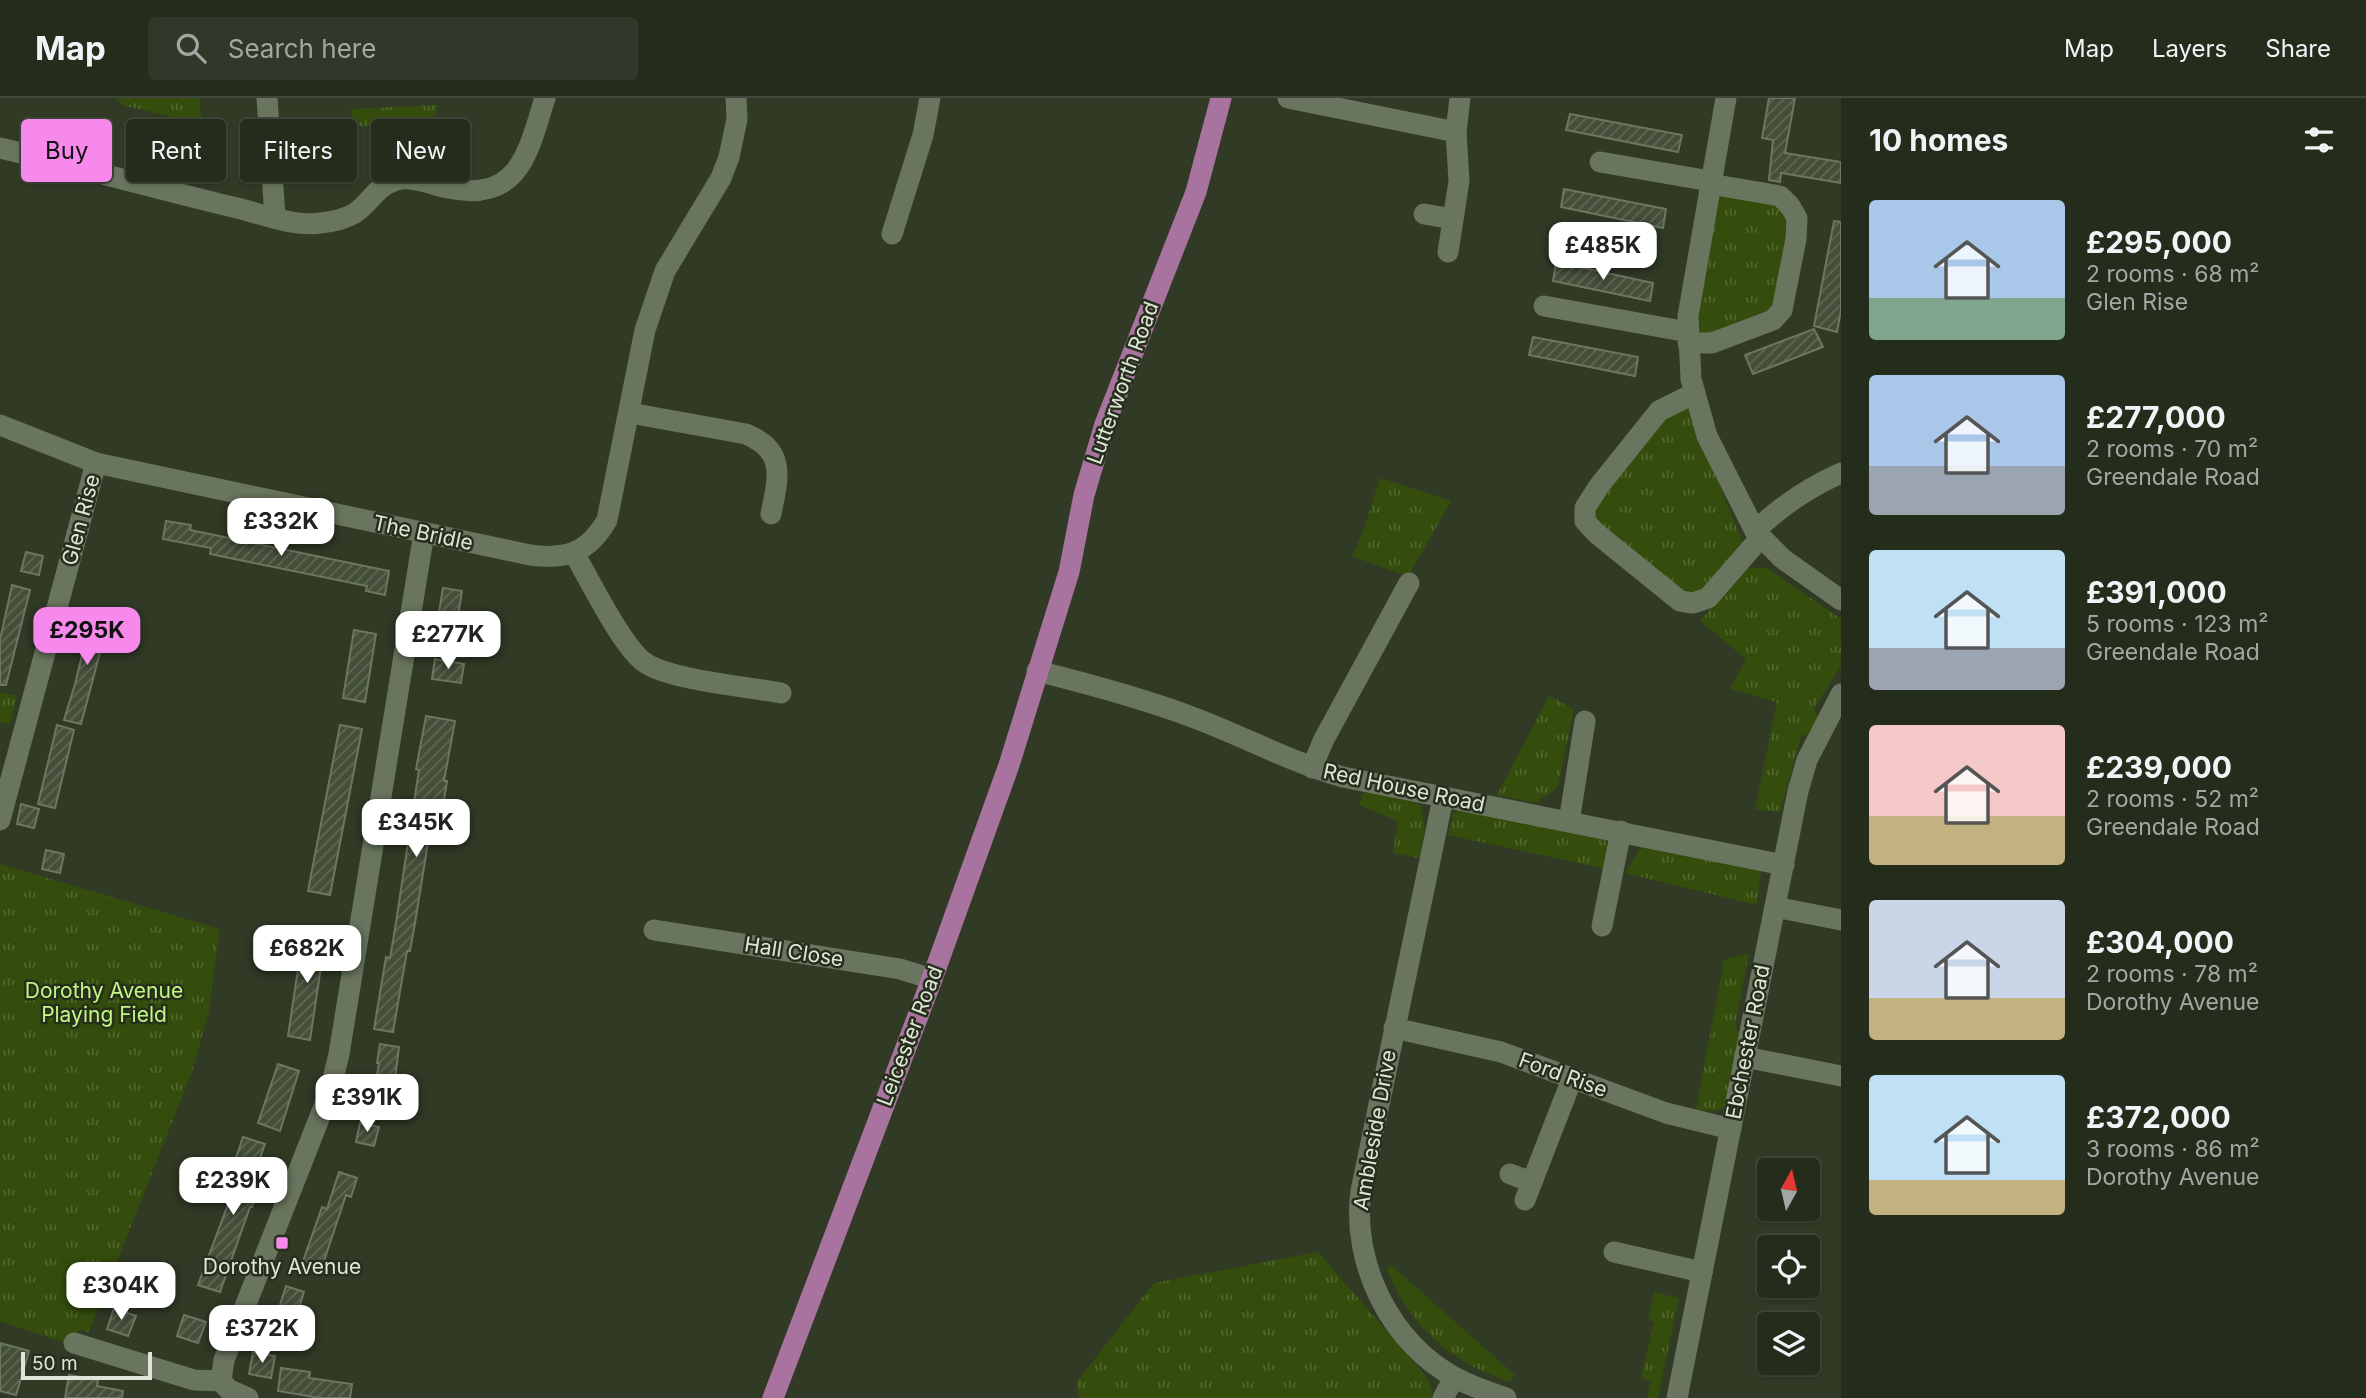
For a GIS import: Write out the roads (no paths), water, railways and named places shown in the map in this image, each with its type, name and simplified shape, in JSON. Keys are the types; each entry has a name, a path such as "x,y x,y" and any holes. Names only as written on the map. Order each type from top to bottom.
{"main road":[{"name":"Lutterworth Road","path":"1037,671 1069,572 1084,495 1105,424 1196,192 1221,98"},
{"name":"Leicester Road","path":"773,1398 932,979 1009,765 1037,671"}],"street":[{"path":"267,98 275,217"},
{"path":"0,148 275,217 317,224 340,220 355,213 374,193 388,184 411,178 450,188 477,191 503,183 511,178 524,159 545,98"},
{"path":"736,98 737,119 729,157 721,178 664,271 645,330 607,520 598,535 573,553 629,645 645,663 670,674 781,693"},
{"path":"892,234 923,135 930,98"},
{"path":"1288,98 1456,132"},
{"path":"1448,252 1459,181 1456,132 1460,98"},
{"path":"1726,98 1688,316 1695,393 1707,436 1758,534 1783,559 1841,600"},
{"path":"1544,306 1712,343 1773,320 1782,310 1796,239 1797,218 1780,196 1600,162"},
{"path":"1424,214 1453,219"},
{"path":"1695,393 1659,411 1599,486 1585,508 1585,521 1596,533 1680,601 1693,603 1708,598 1772,515 1806,491 1841,473"},
{"path":"630,412 760,440 772,450 777,464 778,479 771,514"},
{"name":"The Bridle","path":"0,425 96,463 530,555 552,558 573,553"},
{"name":"Glen Rise","path":"0,820 96,463"},
{"path":"222,1381 224,1360 330,1091 339,1054 424,533"},
{"path":"1312,768 1323,741 1409,583"},
{"name":"Red House Road","path":"1037,671 1193,717 1312,768 1443,798 1784,865"},
{"name":"Ebchester Road","path":"1677,1398 1807,760 1841,694"},
{"path":"1569,822 1585,721"},
{"name":"Ambleside Drive","path":"1443,798 1358,1210 1371,1280 1391,1316 1420,1352 1454,1377 1506,1398"},
{"path":"1602,926 1621,831"},
{"path":"1775,907 1841,920"},
{"name":"Hall Close","path":"654,930 900,969 932,979"},
{"name":"Ford Rise","path":"1394,1028 1474,1044 1666,1112 1731,1129"},
{"path":"1745,1057 1841,1076"},
{"path":"1510,1174 1528,1191 1572,1079"},
{"path":"1614,1252 1702,1272"},
{"path":"74,1343 194,1380 222,1381 236,1394 248,1398"},
{"path":"1443,1398 1454,1377"}],"place":[{"name":"Dorothy Avenue","path":"282,1243"}],"park label":[{"name":"Dorothy Avenue Playing Field","path":"104,1003"}]}
